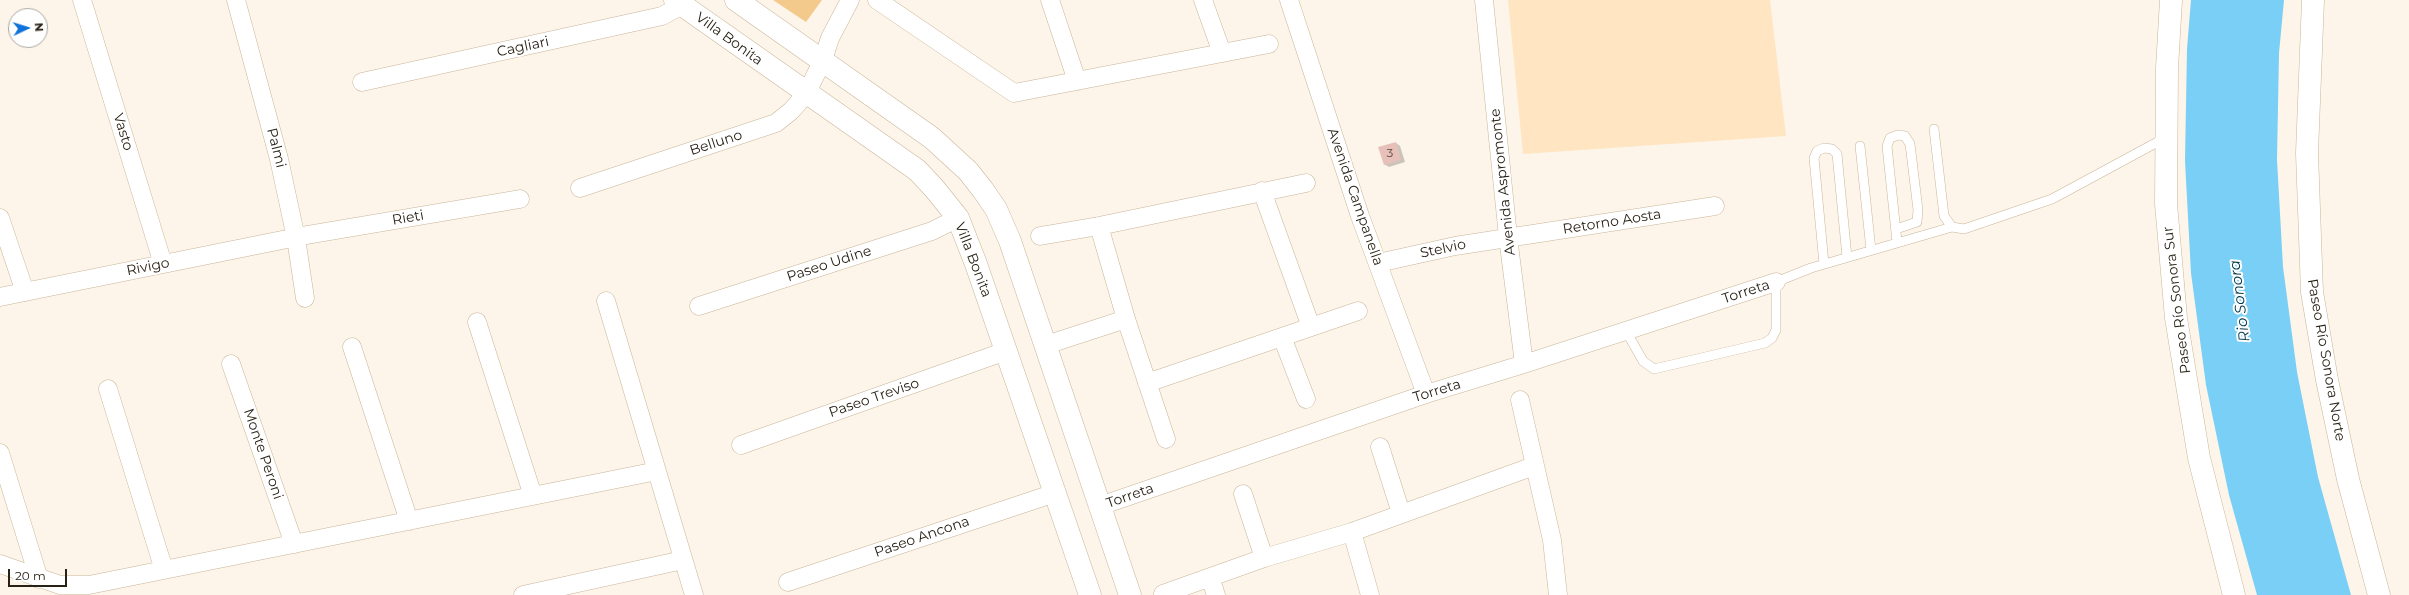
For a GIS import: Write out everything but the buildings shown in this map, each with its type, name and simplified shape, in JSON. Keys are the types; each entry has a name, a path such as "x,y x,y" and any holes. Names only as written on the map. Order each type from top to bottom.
{"street":[{"name":"Vasto","path":"82,0 163,264"},
{"name":"Palmi","path":"236,0 277,151 296,238 305,298"},
{"path":"736,0 932,138 968,171 984,190 996,209 1010,241 1130,595"},
{"name":"Belluno","path":"580,188 776,123 792,111 806,94 823,60 830,38 850,0"},
{"path":"877,0 1009,92 1023,93 1077,81 1269,44"},
{"path":"1050,0 1077,81"},
{"path":"1203,0 1222,53"},
{"name":"Avenida Campanella","path":"1289,0 1360,216 1426,394"},
{"name":"Avenida Aspromonte","path":"1484,0 1508,237 1524,364"},
{"name":"Paseo Río Sonora Sur","path":"2171,0 2167,68 2166,204 2176,318 2199,458 2234,595"},
{"name":"Paseo Río Sonora Norte","path":"2313,0 2307,153 2312,292 2327,380 2348,479 2379,595"},
{"name":"Cagliari","path":"362,82 662,16 679,3"},
{"name":"Villa Bonita","path":"679,3 806,94 916,170 934,188 958,218 1090,595"},
{"path":"1040,236 1099,226 1306,183"},
{"path":"1262,191 1311,327"},
{"name":"Rieti","path":"296,238 520,199"},
{"name":"Retorno Aosta","path":"1508,237 1716,206"},
{"path":"0,218 25,292"},
{"name":"Paseo Udine","path":"699,306 932,231 958,218"},
{"path":"1099,226 1126,319 1166,439"},
{"name":"Stelvio","path":"1378,263 1455,246 1508,237"},
{"name":"Rivigo","path":"0,297 296,238"},
{"name":"Torreta","path":"1100,506 1426,394 1626,332 1776,282"},
{"path":"606,301 682,560 694,595"},
{"path":"1147,383 1358,311"},
{"path":"1046,345 1126,319"},
{"path":"477,322 533,496"},
{"path":"1282,337 1306,399"},
{"path":"352,347 409,521"},
{"name":"Paseo Treviso","path":"741,445 1006,352"},
{"name":"Monte Peroni","path":"231,364 294,544"},
{"path":"108,389 164,570"},
{"path":"1520,400 1552,540 1558,595"},
{"path":"1380,447 1401,513"},
{"path":"0,453 39,579"},
{"path":"1164,594 1264,558 1352,532 1534,466"},
{"path":"0,564 60,586 89,586 657,472"},
{"name":"Paseo Ancona","path":"788,582 1055,493"},
{"path":"1243,494 1264,558"},
{"path":"1352,532 1370,595"},
{"path":"523,595 563,591 682,560"},
{"path":"1210,577 1216,595"}],"lane":[{"path":"1934,129 1944,216 1952,227"},
{"path":"1896,229 1917,222 1918,210 1910,144 1905,136 1898,135 1890,138 1887,146 1897,242"},
{"path":"1626,332 1643,361 1654,369 1765,343 1772,338 1776,330 1776,282 1847,257 1952,227 1964,229 2052,199 2166,137"},
{"path":"1860,146 1871,250"},
{"path":"1824,264 1814,158 1816,151 1824,148 1832,149 1837,154 1847,257"}],"shaded area":[{"path":"773,0 822,0 806,22"},
{"path":"1508,0 1770,0 1786,136 1523,154"}],"water":[{"name":"Rio Sonora","path":"2191,0 2284,0 2279,53 2277,160 2283,267 2297,372 2318,477 2351,595 2257,595 2229,495 2206,385 2191,273 2185,161 2187,49"}]}
